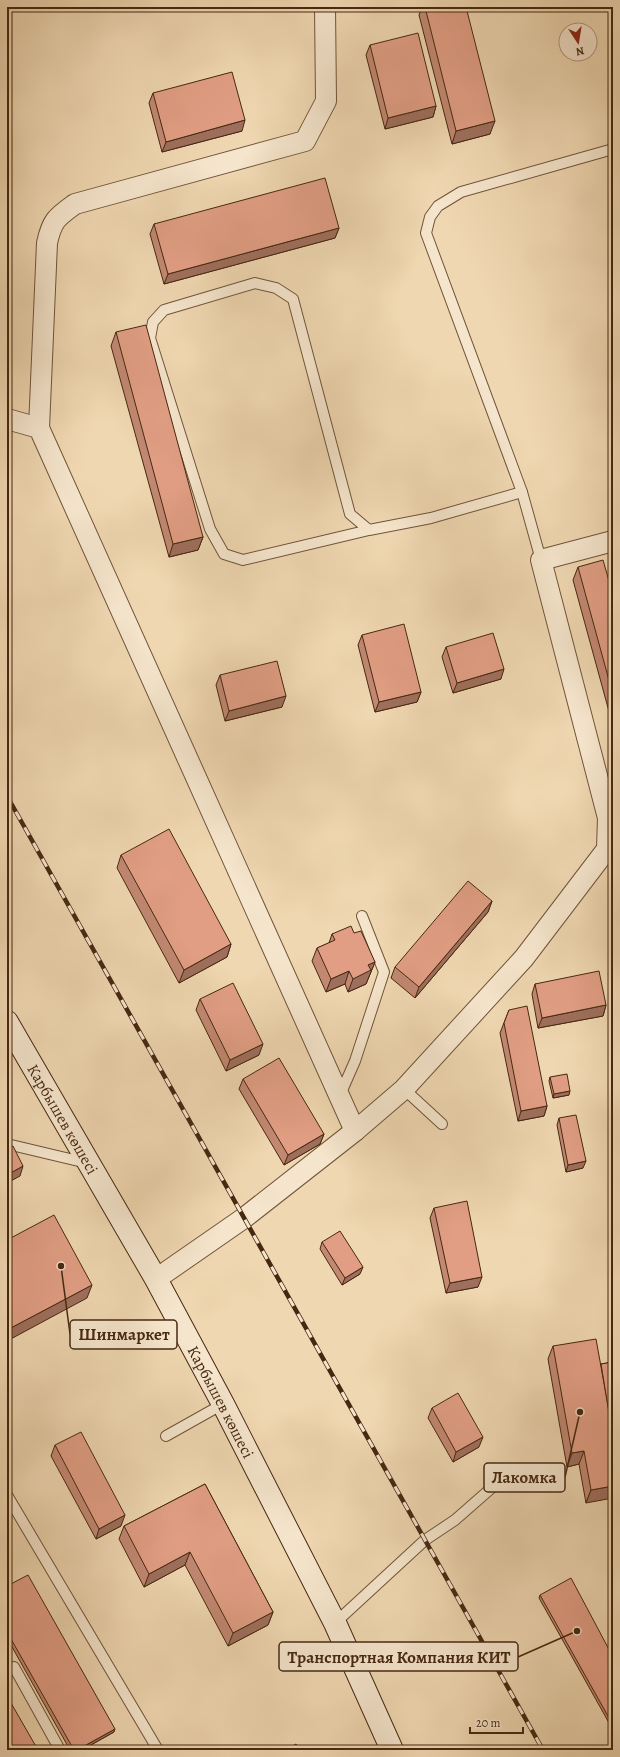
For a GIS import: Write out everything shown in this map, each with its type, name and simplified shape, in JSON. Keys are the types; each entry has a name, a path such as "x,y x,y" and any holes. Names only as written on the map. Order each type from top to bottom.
{"main road":[{"name":"Карбышев көшесі","path":"7,1022 156,1278 223,1404 335,1623 392,1750"}],"street":[{"path":"325,7 326,101 305,141 75,204 56,218 50,230 47,243 39,428 354,1131"},
{"path":"7,419 39,428"},
{"path":"156,1278 244,1218 354,1131 404,1089 524,958 610,848 608,818 541,560 613,541"}],"lane":[{"path":"541,560 522,492 426,233 430,217 438,206 461,192 613,149"},
{"path":"369,530 350,514 293,299 276,288 255,284 164,310 153,322 150,338 210,529 224,554 243,560 369,530 432,518 522,492"},
{"path":"339,1097 355,1061 384,972 362,916"},
{"path":"404,1089 442,1124"},
{"path":"7,1144 89,1164"},
{"path":"166,1436 223,1404"},
{"path":"335,1623 425,1540 455,1520 512,1470"},
{"path":"7,1495 158,1750"},
{"path":"7,1671 14,1668 60,1750"}],"building":[{"path":"425,7 466,7 495,121 456,131"},
{"path":"418,33 436,106 388,118 370,45"},
{"path":"232,72 245,120 166,142 153,93"},
{"path":"325,178 339,228 168,274 154,224"},
{"path":"146,325 203,537 173,544 116,332"},
{"path":"603,560 613,595 613,695 578,567"},
{"path":"404,624 421,692 379,702 362,635"},
{"path":"493,633 504,669 457,683 446,647"},
{"path":"277,661 286,696 229,711 220,675"},
{"path":"169,829 231,944 184,970 121,855"},
{"path":"468,881 492,901 419,987 395,967"},
{"path":"351,926 354,933 361,931 375,962 368,965 371,970 353,979 349,971 331,979 317,948 335,940 332,934"},
{"path":"599,971 606,1005 542,1018 535,984"},
{"path":"233,983 263,1044 230,1060 200,999"},
{"path":"527,1006 547,1106 521,1111 504,1023 509,1010"},
{"path":"279,1058 324,1134 288,1155 243,1079"},
{"path":"567,1074 570,1091 554,1094 550,1077"},
{"path":"576,1115 586,1161 568,1165 559,1118"},
{"path":"13,1146 23,1166 7,1175 7,1149"},
{"path":"467,1201 482,1277 450,1283 434,1208"},
{"path":"54,1215 92,1285 7,1330 7,1240"},
{"path":"340,1231 363,1267 345,1278 322,1242"},
{"path":"596,1339 613,1433 613,1486 591,1490 584,1451 572,1453 553,1346"},
{"path":"613,1362 613,1412 609,1413 601,1364"},
{"path":"458,1393 483,1437 456,1452 432,1408"},
{"path":"81,1432 125,1515 99,1529 55,1445"},
{"path":"205,1484 273,1612 233,1633 190,1552 149,1574 124,1526"},
{"path":"28,1575 115,1729 77,1750 74,1750 7,1632 7,1586"},
{"path":"571,1578 613,1657 613,1725 540,1595"},
{"path":"7,1696 38,1750 7,1750"},
{"path":"296,1744 300,1750 286,1750"},
{"path":"52,1745 55,1750 43,1750"}],"railway":[{"path":"7,796 543,1750"}],"place":[{"name":"Шинмаркет","path":"61,1266"},
{"name":"Лакомка","path":"580,1412"},
{"name":"Транспортная Компания КИТ","path":"577,1631"}]}
